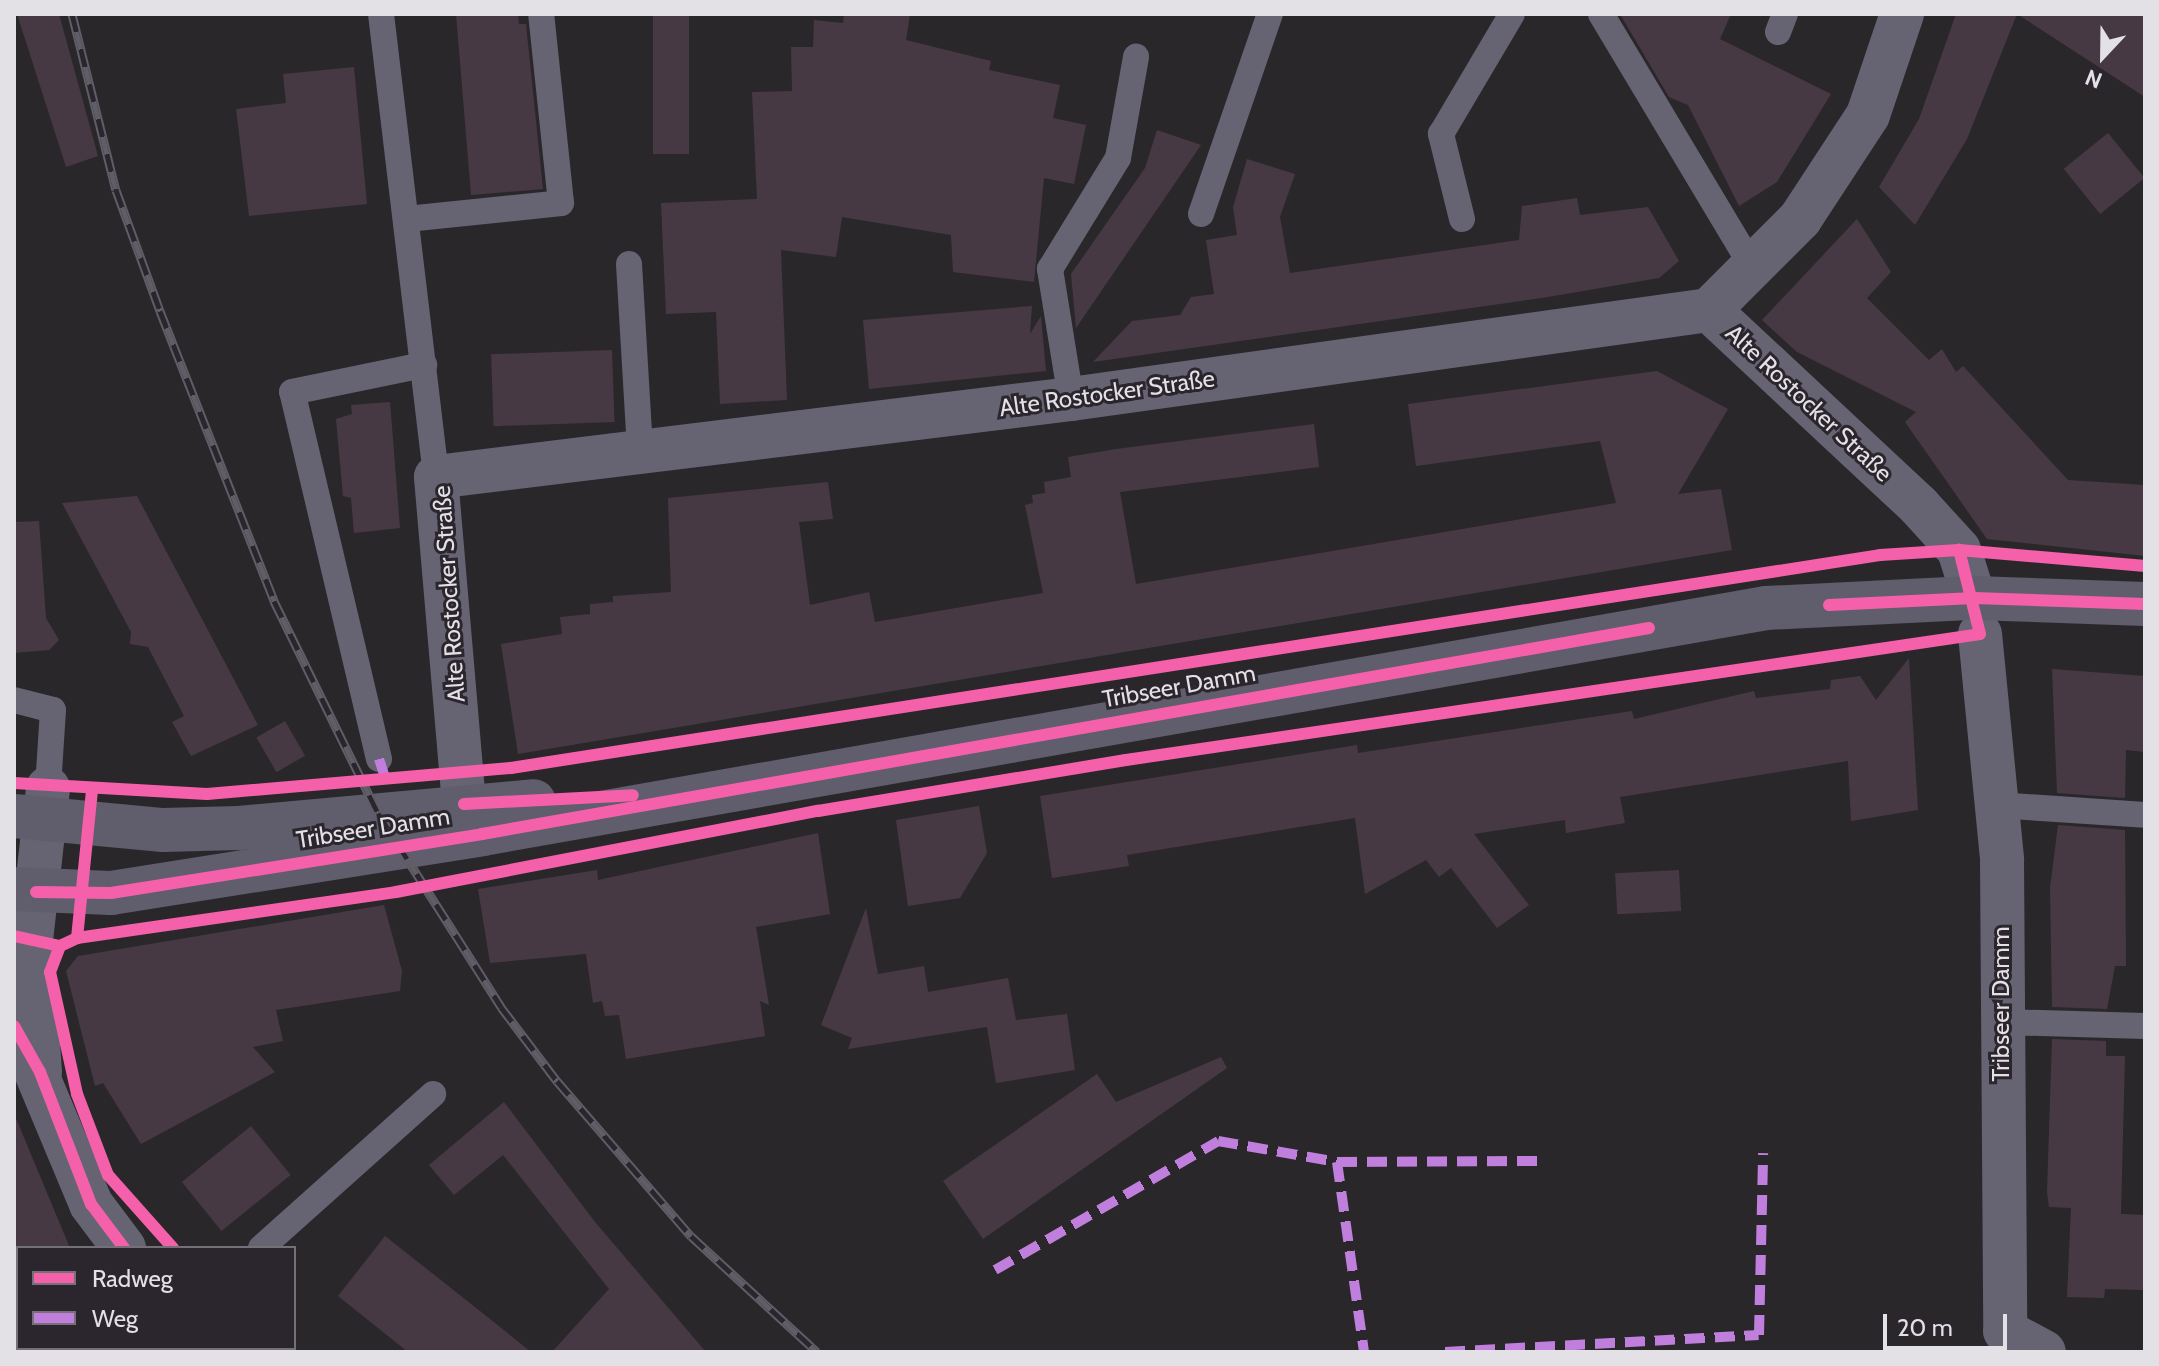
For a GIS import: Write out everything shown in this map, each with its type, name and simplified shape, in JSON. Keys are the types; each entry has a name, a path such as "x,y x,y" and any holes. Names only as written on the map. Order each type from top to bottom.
{"main road":[{"name":"Tribseer Damm","path":"25,891 111,893 1766,608 1977,616 2145,604"},
{"name":"Tribseer Damm","path":"35,808 163,830 239,828 464,804 716,791"}],"street":[{"path":"1709,310 1800,219 1868,115 1902,14"},
{"name":"Alte Rostocker Straße","path":"464,804 436,477 1071,399 1709,310 1959,550 1977,616"},
{"name":"Tribseer Damm","path":"1977,616 1996,805 2005,1331 2044,1352"},
{"path":"35,808 25,891 40,1072"},
{"path":"14,1026 40,1072 91,1204 122,1246"}],"lane":[{"path":"381,14 436,477"},
{"path":"407,219 561,203 541,14"},
{"path":"1201,214 1270,14"},
{"path":"1462,219 1441,134 1512,14"},
{"path":"1601,14 1751,265"},
{"path":"1071,399 1050,269 1118,158 1136,57"},
{"path":"629,264 640,451"},
{"path":"379,759 292,392 424,365"},
{"path":"14,700 53,710 35,808"},
{"path":"1996,805 2145,815"},
{"path":"2001,1022 2145,1026"},
{"path":"263,1246 433,1094"}],"building":[{"path":"17,14 59,14 98,156 66,167"},
{"path":"456,14 518,14 519,24 526,24 543,189 471,195"},
{"path":"653,14 689,14 689,154 653,154"},
{"path":"844,14 910,14 906,40 991,61 989,70 1060,85 1053,118 1086,125 1074,184 1044,178 1034,282 953,272 951,235 842,217 836,257 781,250 787,400 720,404 716,312 666,314 661,203 757,199 752,92 792,91 791,47 813,47 814,20 843,23"},
{"path":"1620,14 1731,14 1720,39 1831,94 1777,182 1739,206 1688,105 1669,97"},
{"path":"1956,14 2017,14 1967,139 1915,225 1879,187 1919,119"},
{"path":"2017,14 2145,14 2145,97"},
{"path":"354,67 367,204 249,216 236,109 286,103 283,74"},
{"path":"1157,130 1201,145 1076,328 1071,274 1145,168"},
{"path":"2108,133 2145,178 2100,214 2064,169"},
{"path":"1247,159 1295,174 1280,217 1290,273 1519,240 1522,206 1577,198 1580,215 1648,207 1679,261 1659,278 1548,297 1093,362 1132,321 1180,315 1191,297 1214,294 1206,240 1237,235 1233,207"},
{"path":"1857,219 1891,272 1867,298 1929,360 1942,349 1956,372 1963,366 2068,480 2145,485 2145,556 1987,539 1905,422 1916,412 1797,352 1762,320"},
{"path":"1032,306 1030,334 1041,316 1046,371 869,389 863,320"},
{"path":"612,350 615,422 494,426 491,354"},
{"path":"1657,371 1728,409 1678,494 1721,489 1732,550 518,754 501,644 562,634 560,617 590,614 590,604 613,602 613,596 671,592 668,498 828,482 833,519 799,522 810,605 869,592 875,622 1043,593 1025,505 1033,503 1032,495 1045,493 1044,482 1071,477 1068,457 1116,449 1314,424 1319,467 1120,492 1136,584 1616,503 1600,441 1416,466 1408,404"},
{"path":"390,402 400,528 354,533 351,498 343,496 336,419 352,414 351,405"},
{"path":"137,496 258,725 191,756 172,722 184,716 148,647 130,644 131,632 62,503"},
{"path":"39,521 46,618 59,640 49,650 14,653 14,522"},
{"path":"1909,658 1918,810 1851,821 1848,761 1620,797 1625,823 1566,833 1565,820 1474,834 1529,905 1497,928 1451,868 1439,877 1426,860 1365,894 1355,818 1127,855 1129,866 1052,878 1040,796 1357,745 1358,753 1632,711 1634,719 1754,691 1756,698 1830,689 1831,680 1860,676 1876,700"},
{"path":"2052,669 2145,676 2145,752 2126,750 2125,798 2057,793"},
{"path":"285,721 305,756 276,772 256,738"},
{"path":"979,806 987,853 960,898 908,906 896,820"},
{"path":"2058,825 2125,830 2126,966 2115,966 2107,1009 2052,1007 2050,888"},
{"path":"818,833 830,914 756,927 769,1005 760,1001 765,1036 626,1059 619,1015 605,1016 602,1001 593,1003 586,954 490,963 478,889 597,870 598,880"},
{"path":"1679,870 1681,911 1617,914 1615,873"},
{"path":"384,905 402,971 400,991 276,1010 283,1041 253,1047 275,1072 141,1144 103,1083 95,1086 66,971 78,956"},
{"path":"866,908 878,974 924,966 928,992 1008,978 1016,1020 1067,1014 1075,1070 996,1083 987,1027 848,1049 852,1038 821,1025"},
{"path":"2052,1039 2106,1041 2106,1056 2125,1056 2121,1214 2145,1215 2145,1290 2105,1289 2104,1298 2067,1297 2071,1208 2049,1207 2047,1192"},
{"path":"1221,1057 1227,1068 983,1239 943,1181 1097,1074 1116,1102"},
{"path":"504,1102 595,1222 706,1352 552,1352 609,1289 503,1155 454,1195 429,1165"},
{"path":"14,1116 15,1116 69,1246 14,1248"},
{"path":"251,1126 291,1175 221,1231 182,1182"},
{"path":"385,1236 531,1352 408,1352 338,1296"}],"railway":[{"path":"72,14 116,190 160,311 274,601 378,813 501,1007 557,1081 691,1236 817,1352"}],"marked path":[{"path":"379,759 385,778"},
{"path":"995,1270 1218,1141 1337,1162 1539,1161"},
{"path":"1445,1352 1759,1335 1763,1153"},
{"path":"1337,1162 1364,1352"}],"cycle path":[{"path":"14,783 207,794 511,768 1880,555 1959,550 2145,566"},
{"path":"14,936 60,946 77,938 396,892 818,811 1126,760 1980,634 1959,550"},
{"path":"1829,605 1974,598 2145,604"},
{"path":"36,892 111,893 482,834 1649,628"},
{"path":"77,938 92,791"},
{"path":"464,804 633,795"},
{"path":"60,946 50,972 77,1094 108,1175 171,1246"},
{"path":"14,1026 40,1072 91,1204 122,1246"}]}
